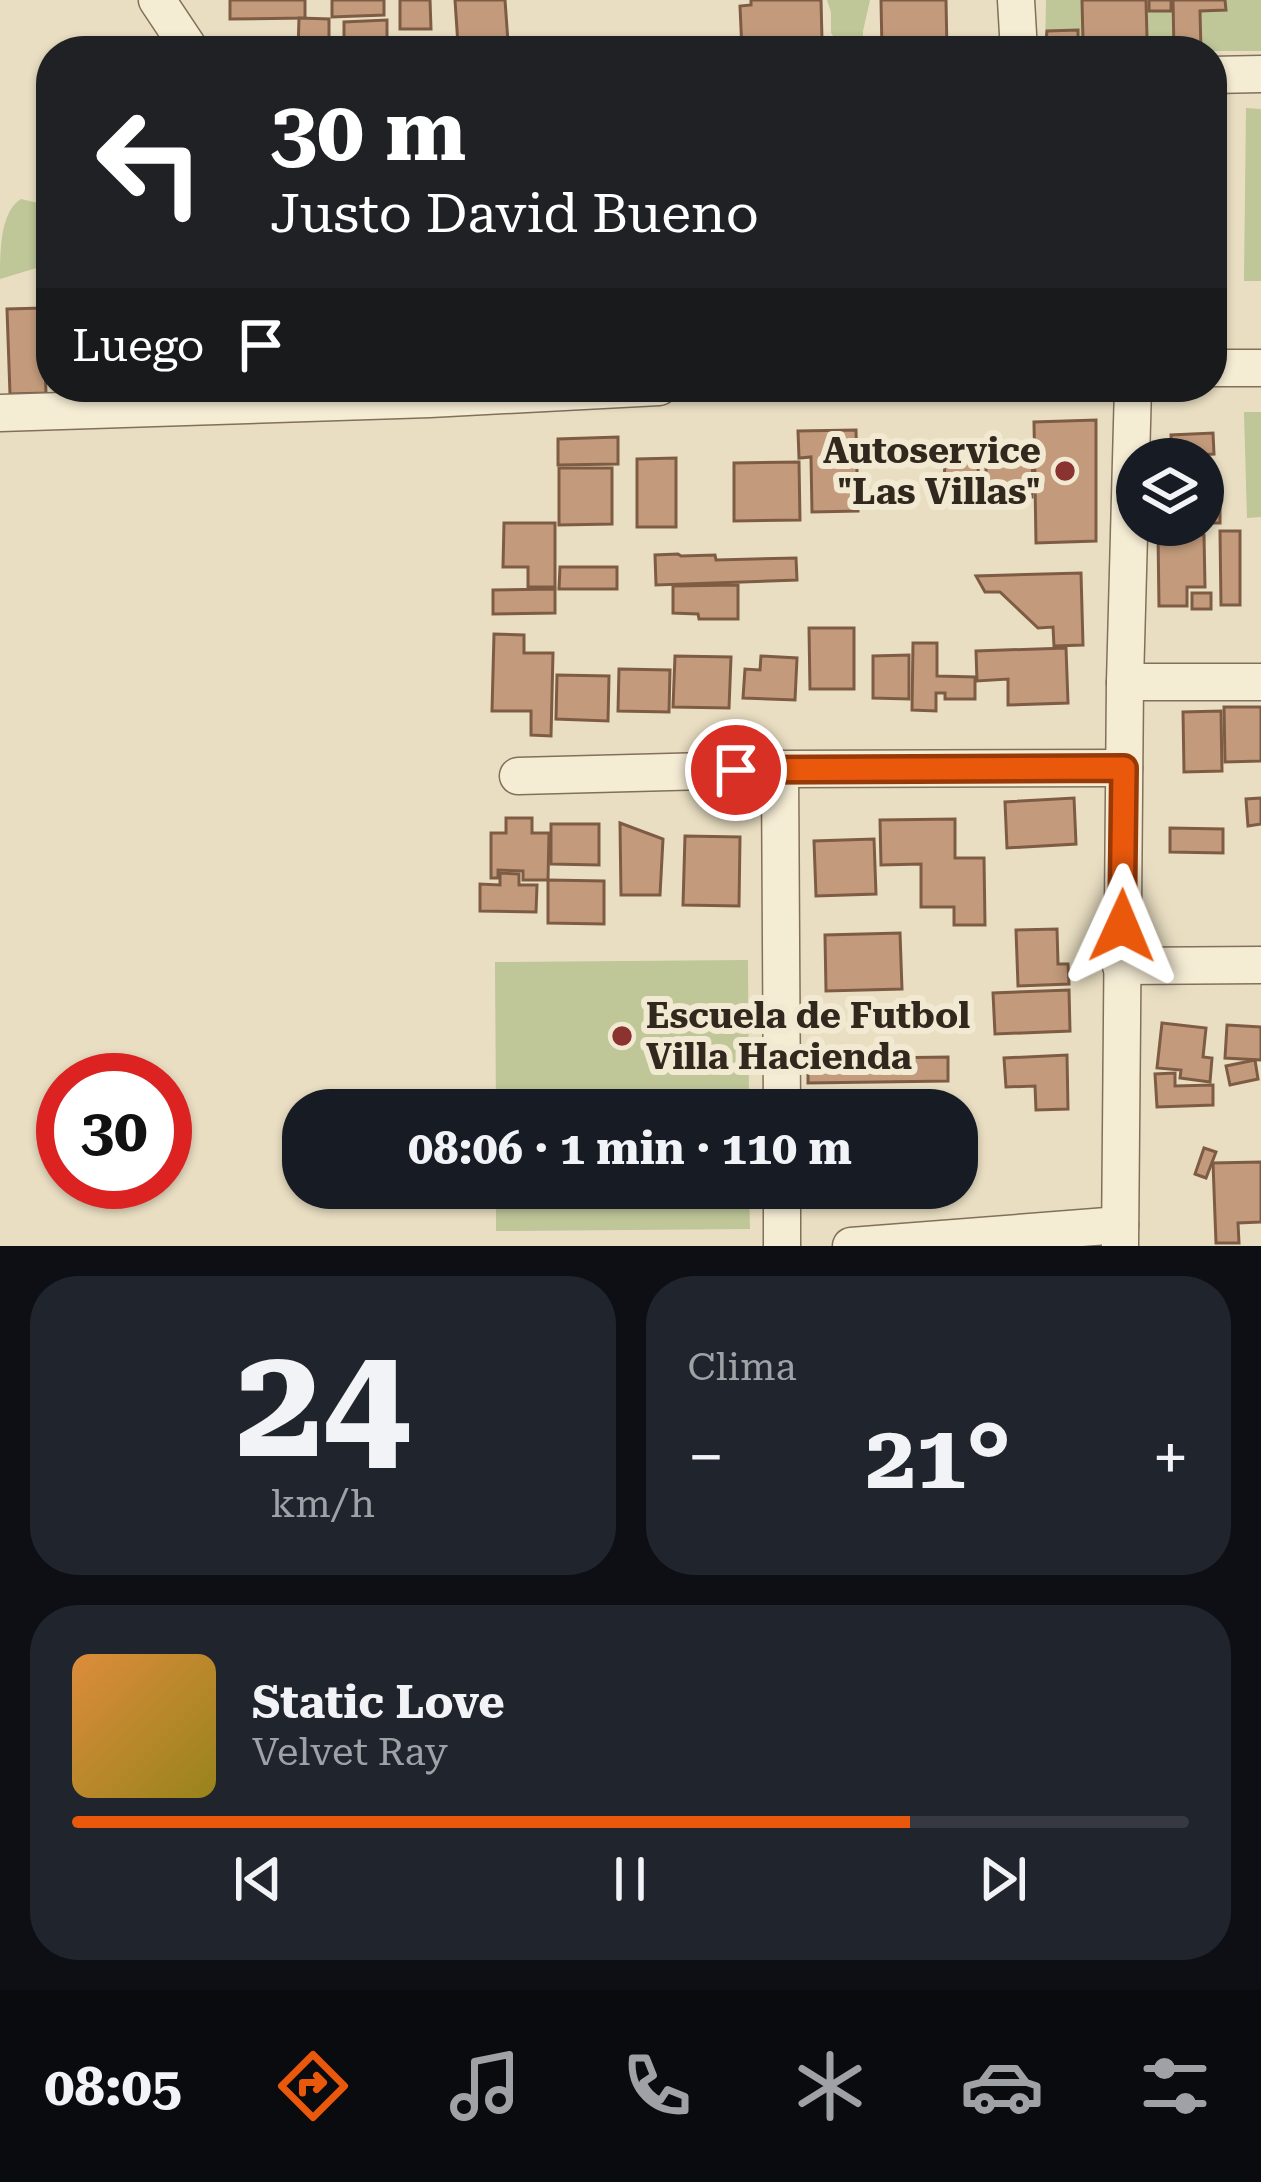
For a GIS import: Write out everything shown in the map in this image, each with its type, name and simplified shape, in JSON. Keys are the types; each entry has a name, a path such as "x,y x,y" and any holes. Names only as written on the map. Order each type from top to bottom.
{"street":[{"path":"157,0 180,36"},
{"path":"1016,0 1018,36"},
{"path":"1227,75 1261,74"},
{"path":"1227,368 1261,368"},
{"path":"0,413 234,402"},
{"path":"850,1246 1120,1235 1133,402"},
{"path":"1125,682 1261,682"},
{"path":"518,776 1124,768"},
{"path":"780,769 782,1089"},
{"path":"1121,966 1261,965"},
{"path":"782,1209 782,1246"}],"green space":[{"path":"827,0 870,0 863,36 833,36"},
{"path":"1046,0 1261,0 1261,51 1227,51 1227,36 1045,36"},
{"path":"1246,108 1261,109 1261,281 1244,281"},
{"path":"21,199 36,202 36,268 0,279 5,223"},
{"path":"1244,412 1261,412 1261,517 1247,518"},
{"name":"Escuela de Futbol Villa Hacienda","path":"748,960 749,1089 496,1089 495,962"},
{"path":"496,1209 750,1209 750,1229 496,1231"}],"building":[{"path":"230,0 305,0 305,18 230,19"},
{"path":"332,0 384,0 384,15 332,17"},
{"path":"400,0 430,0 431,29 400,29"},
{"path":"455,0 505,0 508,36 457,36"},
{"path":"751,0 821,0 822,36 741,36 740,6 751,5"},
{"path":"881,0 946,0 947,36 882,36"},
{"path":"1082,0 1146,0 1147,36 1083,36"},
{"path":"1149,0 1171,0 1171,11 1149,11"},
{"path":"1173,0 1225,0 1226,10 1200,11 1201,36 1174,36"},
{"path":"299,18 329,19 329,36 298,36"},
{"path":"387,20 387,36 344,36 344,22"},
{"path":"1078,30 1078,36 1046,36 1047,31"},
{"path":"36,308 36,393 10,394 7,309"},
{"name":"Autoservice \"Las Villas\"","path":"1096,420 1096,541 1036,543 1034,422"},
{"path":"856,430 858,511 812,512 811,457 799,458 798,431"},
{"path":"1213,433 1213,438 1171,438"},
{"path":"618,437 618,464 558,465 558,439"},
{"path":"986,446 1033,446 1032,497 986,496"},
{"path":"945,452 979,453 977,496 944,495"},
{"path":"676,458 676,527 637,527 637,459"},
{"path":"799,462 800,520 734,521 734,463"},
{"path":"559,468 612,468 612,524 559,525"},
{"path":"504,523 555,523 555,587 528,587 528,567 503,567"},
{"path":"1224,531 1240,531 1240,605 1221,605"},
{"path":"1158,546 1204,546 1205,587 1187,587 1187,606 1159,606"},
{"path":"655,555 715,555 716,560 796,558 797,580 656,585"},
{"path":"560,567 617,567 617,589 559,589"},
{"path":"1081,573 1083,645 1054,646 1053,627 1038,628 1000,592 985,592 976,576"},
{"path":"738,585 738,619 673,613 673,586"},
{"path":"555,589 555,613 493,614 493,590"},
{"path":"1192,593 1211,593 1211,609 1192,609"},
{"path":"809,628 854,628 854,689 810,689"},
{"path":"494,634 524,635 524,653 553,653 551,736 531,735 531,711 492,711"},
{"path":"913,643 937,643 937,676 975,677 975,699 945,699 945,693 936,693 936,711 912,710"},
{"path":"1066,648 1068,703 1008,705 1008,679 977,681 976,651"},
{"path":"909,655 909,699 873,698 873,656"},
{"path":"675,656 731,657 729,708 673,707"},
{"path":"761,656 797,658 795,700 743,698 745,669 760,670"},
{"path":"619,669 670,670 669,712 618,711"},
{"path":"557,675 609,676 608,721 556,719"},
{"path":"1224,707 1261,707 1261,761 1225,762"},
{"path":"1221,711 1222,771 1184,772 1183,712"},
{"path":"1074,798 1076,844 1007,848 1005,802"},
{"path":"1261,798 1261,824 1248,826 1246,799"},
{"path":"506,818 532,818 532,833 549,833 548,880 523,880 523,871 498,870 498,878 491,878 491,833 506,833"},
{"path":"955,819 955,858 984,858 985,925 954,925 954,907 921,907 921,864 881,865 880,820"},
{"path":"620,823 663,839 660,895 621,895"},
{"path":"551,824 599,824 599,865 551,864"},
{"path":"1170,828 1223,829 1223,853 1170,852"},
{"path":"685,836 740,837 739,906 683,905"},
{"path":"874,839 876,894 816,896 814,841"},
{"path":"500,873 519,874 519,885 537,885 536,912 480,911 480,884 500,885"},
{"path":"548,880 604,881 604,924 548,923"},
{"path":"1057,929 1058,964 1068,964 1069,984 1018,986 1016,930"},
{"path":"900,933 902,989 826,991 825,935"},
{"path":"1069,990 1070,1031 995,1034 993,993"},
{"path":"1162,1023 1206,1028 1203,1057 1212,1058 1210,1082 1180,1078 1181,1070 1157,1068"},
{"path":"1227,1025 1261,1027 1261,1060 1225,1058"},
{"path":"1067,1055 1068,1109 1036,1110 1035,1086 1006,1087 1004,1058"},
{"path":"948,1057 948,1081 808,1083 808,1059"},
{"path":"1255,1060 1258,1079 1230,1085 1226,1066"},
{"path":"1175,1073 1175,1086 1213,1085 1213,1105 1157,1107 1155,1074"},
{"path":"1204,1148 1216,1152 1206,1178 1195,1174"},
{"path":"1261,1162 1261,1222 1238,1223 1239,1243 1216,1243 1213,1163"}],"place":[{"name":"Autoservice \"Las Villas\"","path":"1065,471"},
{"name":"Escuela de Futbol Villa Hacienda","path":"622,1036"}],"route":[{"path":"736,770 1124,768 1122,926"}]}
